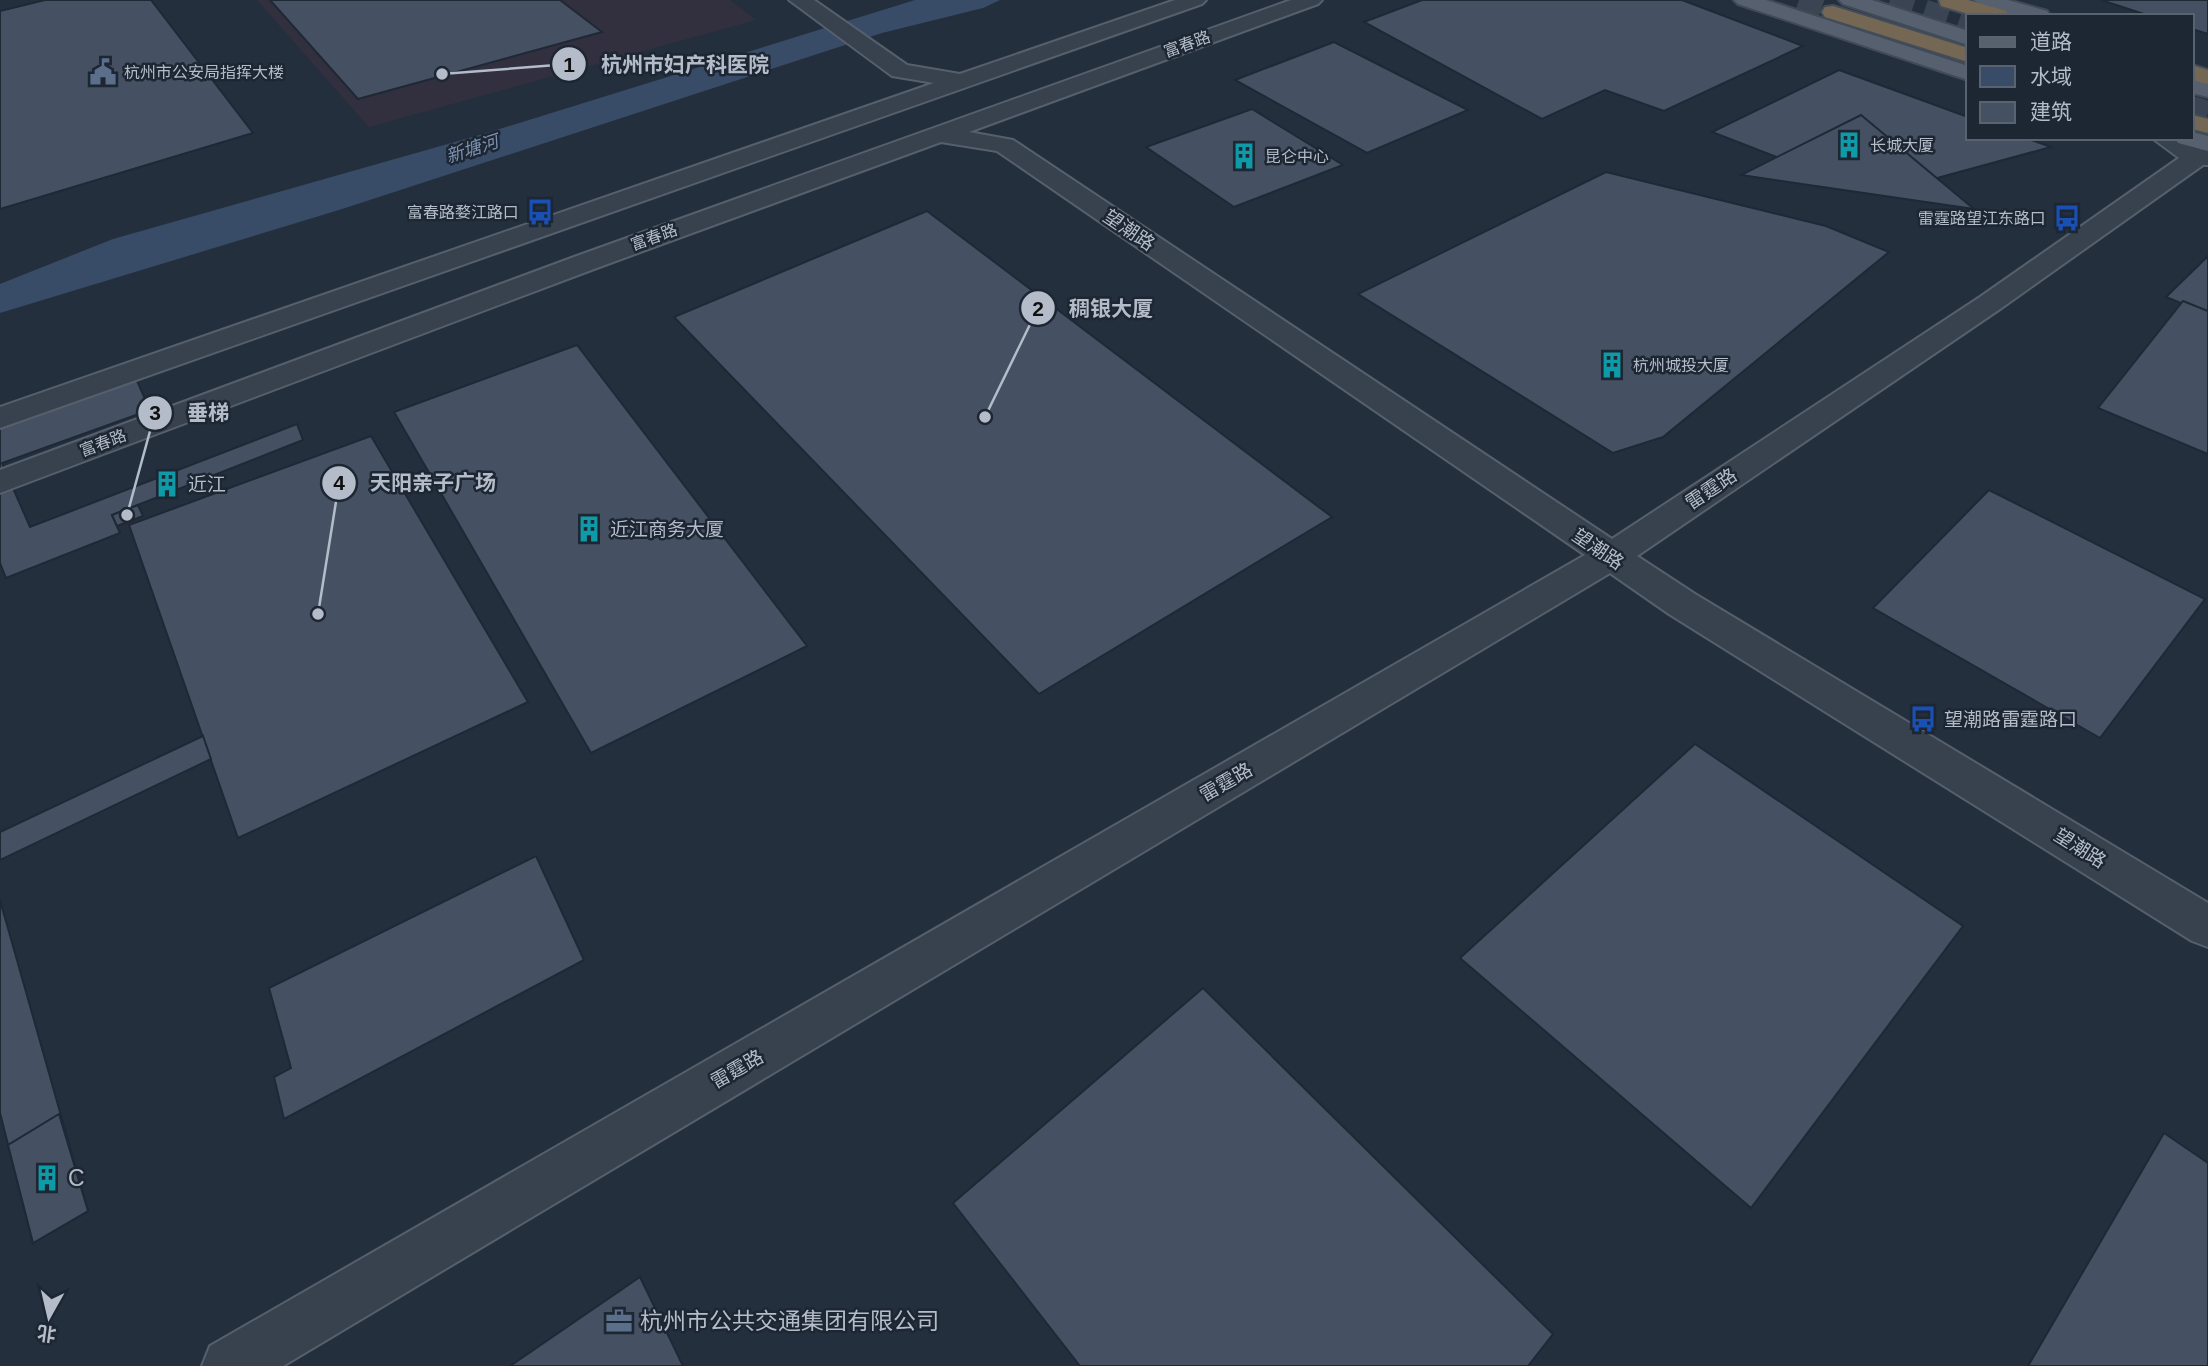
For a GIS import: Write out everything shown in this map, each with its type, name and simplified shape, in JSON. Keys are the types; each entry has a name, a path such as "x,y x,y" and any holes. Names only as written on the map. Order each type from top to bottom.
{"highway":[{"path":"1949,1 1991,14"},
{"path":"1841,6 1966,54"}],"main road":[{"path":"1745,0 1966,72"},
{"path":"1914,0 1966,16"},
{"path":"1985,0 2032,14"},
{"path":"1841,6 1966,37"}],"street":[{"path":"0,418 1195,0"},
{"name":"富春路","path":"0,482 999,111 1311,0"},
{"path":"808,6 892,66 961,81"},
{"path":"892,66 895,104"},
{"path":"999,111 1004,145"},
{"name":"望潮路","path":"937,134 1004,145 1682,604 2208,927"},
{"name":"雷霆路","path":"2171,140 2200,149"},
{"name":"雷霆路","path":"230,1366 1610,557 1990,303 2200,149"}],"shaded area":[{"path":"257,0 730,0 756,20 369,127"}],"water":[{"name":"新塘河","path":"915,0 1000,0 983,8 882,33 339,210 0,313 0,284 113,239 490,132"}],"building":[{"name":"杭州市公安局指挥大楼","path":"45,0 151,0 253,133 0,209 0,11"},
{"path":"270,0 560,0 602,32 358,99"},
{"path":"1422,0 1682,0 1803,46 1664,111 1605,90 1542,119 1364,22"},
{"path":"2101,0 2208,0 2208,34 2194,30 2194,14 2144,14"},
{"path":"1334,42 1468,110 1367,153 1235,80"},
{"path":"1839,70 1966,116 1966,140 2032,140 2051,147 1875,195 1712,132"},
{"name":"昆仑中心","path":"1252,109 1343,165 1234,207 1146,147"},
{"name":"长城大厦","path":"1861,115 1974,209 1741,175"},
{"name":"杭州城投大厦","path":"1606,172 1826,226 1889,252 1663,437 1613,453 1358,294"},
{"path":"927,211 1332,517 1039,694 674,317"},
{"path":"2208,256 2208,314 2166,297"},
{"path":"2183,301 2208,311 2208,454 2098,408"},
{"name":"近江商务大厦","path":"577,345 807,646 591,753 394,412"},
{"name":"近江","path":"129,363 150,410 2,463 30,527 297,424 303,440 112,515 120,533 6,578 0,563 0,407"},
{"path":"371,436 528,702 238,838 129,525"},
{"path":"1989,490 2205,599 2100,738 1873,608"},
{"path":"138,505 143,516 117,526 112,515"},
{"path":"203,736 211,759 0,860 0,832"},
{"path":"1695,744 1963,926 1751,1208 1460,958"},
{"path":"536,856 584,960 284,1119 274,1077 291,1068 269,988"},
{"path":"0,900 88,1211 33,1243 0,1113"},
{"path":"1203,988 1553,1334 1528,1366 1080,1366 953,1203"},
{"name":"C","path":"59,1114 88,1211 33,1243 8,1145"},
{"path":"2164,1133 2208,1163 2208,1366 2028,1366"},
{"name":"杭州市公共交通集团有限公司","path":"640,1277 683,1366 510,1366"}],"tunnel":[{"path":"1799,0 1833,12"},
{"path":"1890,0 1966,25"},
{"path":"2194,109 2208,113"}],"place":[{"name":"杭州市公安局指挥大楼","path":"103,72"},
{"name":"杭州市妇产科医院","path":"442,74"},
{"name":"长城大厦","path":"1849,145"},
{"name":"昆仑中心","path":"1244,156"},
{"name":"富春路婺江路口","path":"540,212"},
{"name":"雷霆路望江东路口","path":"2067,218"},
{"name":"杭州城投大厦","path":"1612,365"},
{"name":"稠银大厦","path":"985,417"},
{"name":"近江","path":"167,484"},
{"name":"垂梯","path":"127,515"},
{"name":"近江商务大厦","path":"589,529"},
{"name":"天阳亲子广场","path":"318,614"},
{"name":"望潮路雷霆路口","path":"1923,719"},
{"name":"C","path":"47,1178"},
{"name":"杭州市公共交通集团有限公司","path":"619,1321"}]}
